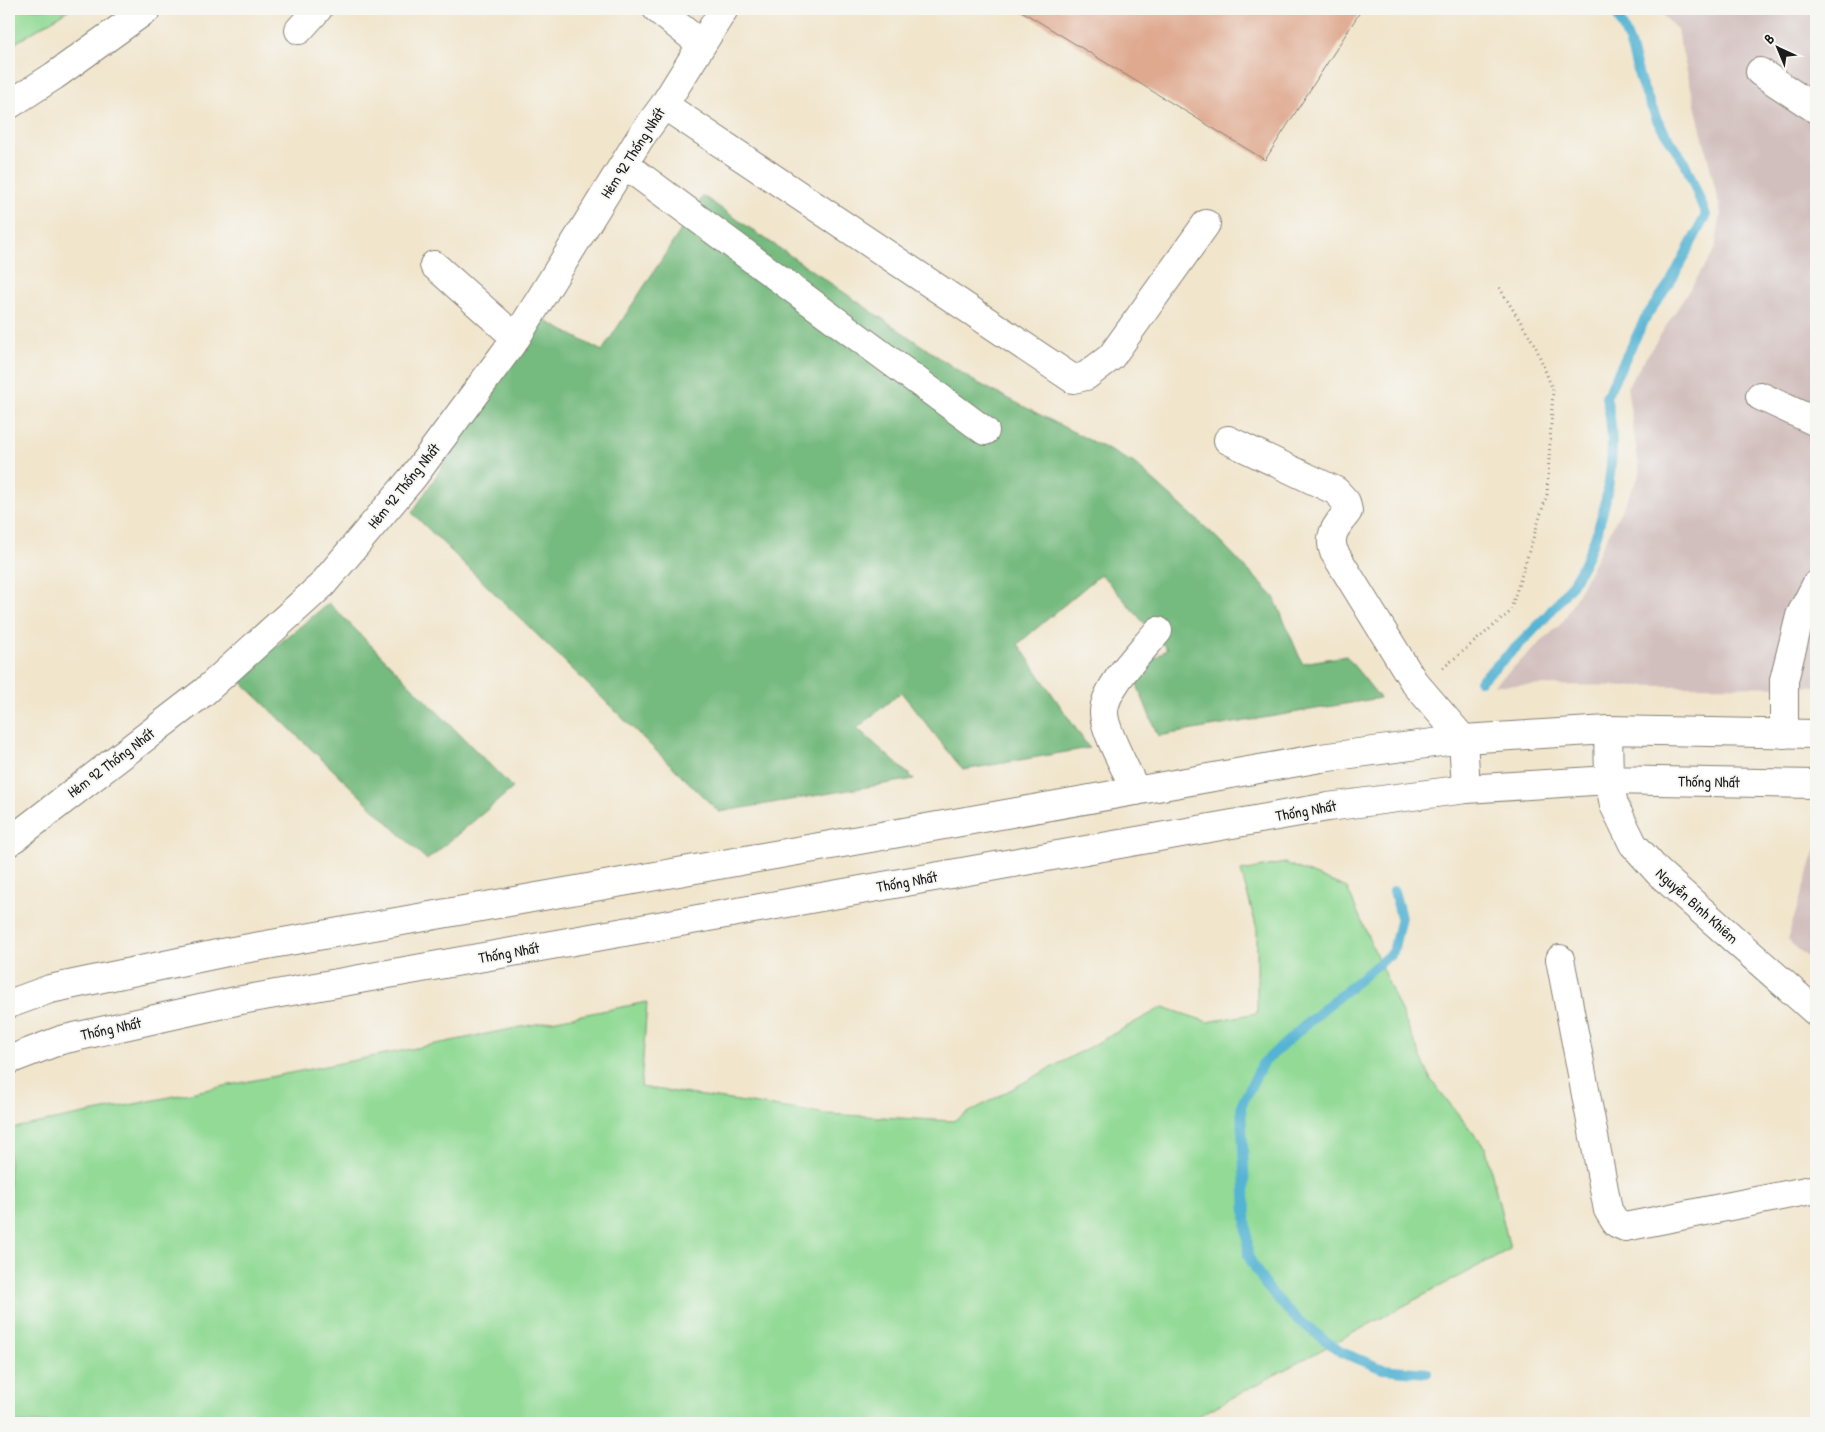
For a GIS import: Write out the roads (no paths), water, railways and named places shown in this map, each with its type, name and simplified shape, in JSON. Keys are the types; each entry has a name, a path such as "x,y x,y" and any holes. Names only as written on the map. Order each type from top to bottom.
{"main road":[{"path":"9,105 54,76 147,9"},
{"path":"299,30 318,9"},
{"path":"657,9 702,44"},
{"name":"Hẻm 92 Thống Nhất","path":"9,842 204,692 322,585 413,477 516,338 624,164 664,105 724,9"},
{"path":"1760,72 1816,109"},
{"path":"664,105 1073,379 1086,376 1111,358 1206,224"},
{"path":"624,164 985,432"},
{"path":"434,266 516,338"},
{"path":"1760,396 1816,422"},
{"path":"1228,440 1336,491 1346,502 1348,511 1332,532 1330,542 1332,547 1419,688 1463,739 1466,789"},
{"path":"1784,734 1784,680 1800,616 1816,585"},
{"path":"1136,791 1108,729 1104,713 1108,692 1158,631"},
{"path":"9,1004 50,989 227,952 1321,758 1463,739 1608,730 1816,734"},
{"name":"Nguyễn Bỉnh Khiêm","path":"1608,730 1608,780 1614,805 1633,844 1658,872 1816,1012"},
{"name":"Thống Nhất","path":"9,1060 61,1040 236,1001 1328,807 1466,789 1608,780 1816,784"},
{"path":"1560,958 1608,1210 1616,1223 1625,1227 1816,1189"}],"waterway":[{"path":"1480,681 1554,608 1577,576 1589,552 1598,527 1610,474 1612,447 1606,397 1646,317 1671,281 1706,215 1685,163 1658,122 1641,83 1630,44 1615,9"},
{"path":"1394,891 1401,917 1393,952 1321,1011 1262,1064 1241,1106 1248,1256 1266,1286 1295,1318 1341,1352 1383,1369 1427,1373"}]}
